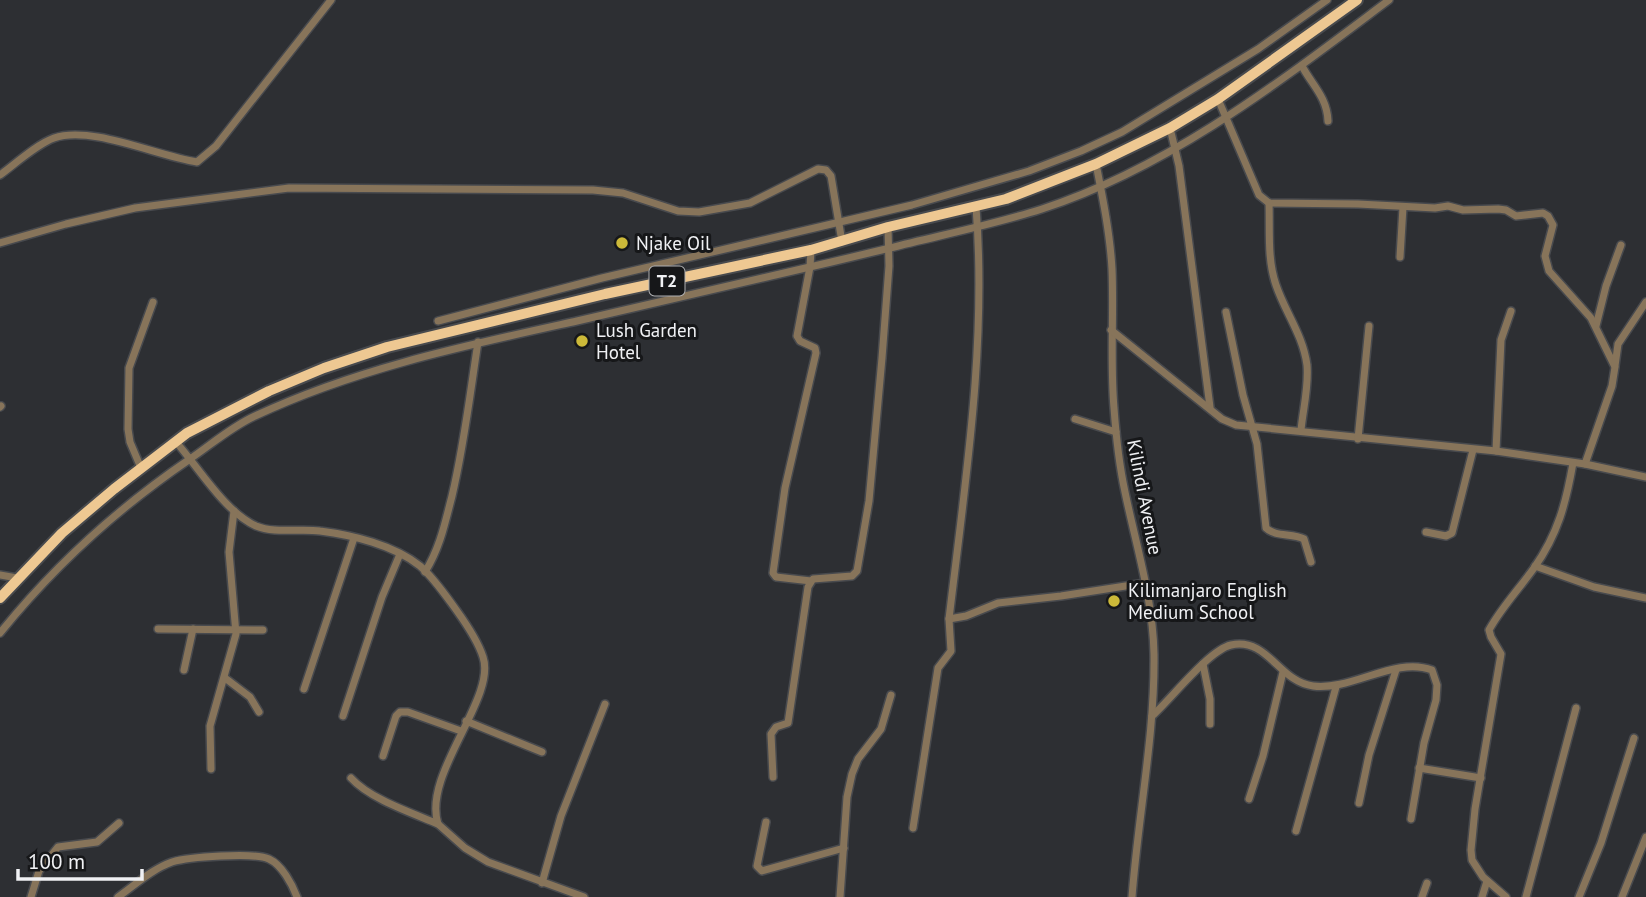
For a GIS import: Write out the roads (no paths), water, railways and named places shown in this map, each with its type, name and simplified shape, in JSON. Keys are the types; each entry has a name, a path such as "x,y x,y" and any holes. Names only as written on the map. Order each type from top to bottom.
{"highway":[{"name":"T2","path":"0,598 62,533 141,468 187,433 269,391 324,368 387,347 605,294 811,250 888,227 1006,199 1096,164 1170,128 1218,99 1357,0"}],"street":[{"path":"0,175 52,138 69,135 90,135 197,162 216,146 331,0"},
{"path":"438,321 961,192 1029,171 1100,143 1201,86 1258,50 1327,0"},
{"path":"0,632 68,558 122,509 168,472 191,459 218,437 253,417 348,378 478,342 978,226 1041,209 1101,187 1175,148 1302,66 1389,0"},
{"path":"1302,66 1323,97 1328,109 1328,121"},
{"path":"1218,99 1259,195 1269,203 1435,208 1448,206 1463,210 1498,209 1516,216 1543,213 1548,216 1553,225 1545,256 1549,271 1596,326 1603,347 1615,367"},
{"path":"1170,128 1175,148 1210,408"},
{"name":"Kilindi Avenue","path":"1096,164 1107,215 1112,272 1111,330 1116,432 1125,492 1145,583 1154,653 1152,716 1132,897"},
{"path":"0,243 135,208 289,188 593,190 623,193 678,211 699,212 751,203 822,169 830,174 842,242"},
{"path":"1269,203 1273,276 1282,302 1298,331 1307,366 1301,430"},
{"path":"913,828 938,668 951,651 950,620 976,369 980,252 976,207"},
{"path":"1400,257 1403,207"},
{"path":"811,250 797,336 800,341 815,348 816,353 785,488 773,573 776,577 811,581 818,578 852,576 857,570 869,501 886,315 888,227"},
{"path":"1596,326 1606,286 1621,245"},
{"path":"141,468 130,442 128,429 129,368 152,302"},
{"path":"1585,464 1612,386 1618,344 1646,302"},
{"path":"1496,451 1501,340 1511,311"},
{"path":"1226,312 1256,444 1266,528 1270,532 1304,538 1311,562"},
{"path":"1358,439 1369,326"},
{"path":"1111,330 1229,422 1358,439 1496,451 1585,464 1646,477"},
{"path":"425,572 443,535 460,460 478,342"},
{"path":"1076,419 1116,432"},
{"path":"176,442 234,511 260,527 304,529 354,538 400,554 425,572 468,627 484,658 484,680 444,772 438,795 438,824"},
{"path":"1426,533 1446,536 1452,533 1473,450"},
{"path":"1506,897 1487,881 1472,860 1471,837 1502,654 1489,630 1535,566 1563,515 1573,463"},
{"path":"211,769 210,726 237,631 229,552 234,511"},
{"path":"304,689 354,538"},
{"path":"343,716 382,597 400,554"},
{"path":"1535,566 1594,587 1646,598"},
{"path":"0,575 17,578"},
{"path":"773,778 771,734 776,727 788,723 798,645 811,581"},
{"path":"950,620 998,603 1145,583"},
{"path":"158,629 263,630"},
{"path":"184,670 193,629"},
{"path":"1152,716 1219,650 1240,644 1261,649 1294,680 1309,685 1336,687 1396,670 1424,667 1432,670 1436,676 1436,700 1419,768 1411,819"},
{"path":"1203,664 1210,698 1210,724"},
{"path":"1359,803 1369,755 1396,670"},
{"path":"1249,799 1263,756 1283,671"},
{"path":"225,678 250,697 259,712"},
{"path":"1296,831 1336,687"},
{"path":"840,897 852,774 858,759 881,729 891,695"},
{"path":"542,883 561,816 605,704"},
{"path":"1526,897 1576,708"},
{"path":"383,756 396,716 401,712 408,712 461,732"},
{"path":"466,721 542,752"},
{"path":"1579,897 1601,843 1633,738"},
{"path":"1419,768 1481,778"},
{"path":"351,778 370,793 438,824 481,859 584,897"},
{"path":"766,822 757,866 762,871 844,848"},
{"path":"31,897 38,871 58,847 97,842 118,823"},
{"path":"1622,897 1646,837"},
{"path":"117,897 150,874 174,862 249,855 265,857 275,863 298,897"},
{"path":"1482,897 1487,881"},
{"path":"1422,897 1427,883"}],"place":[{"name":"Njake Oil","path":"622,243"},
{"name":"Lush Garden Hotel","path":"582,341"},
{"name":"Kilimanjaro English Medium School","path":"1114,601"}]}
